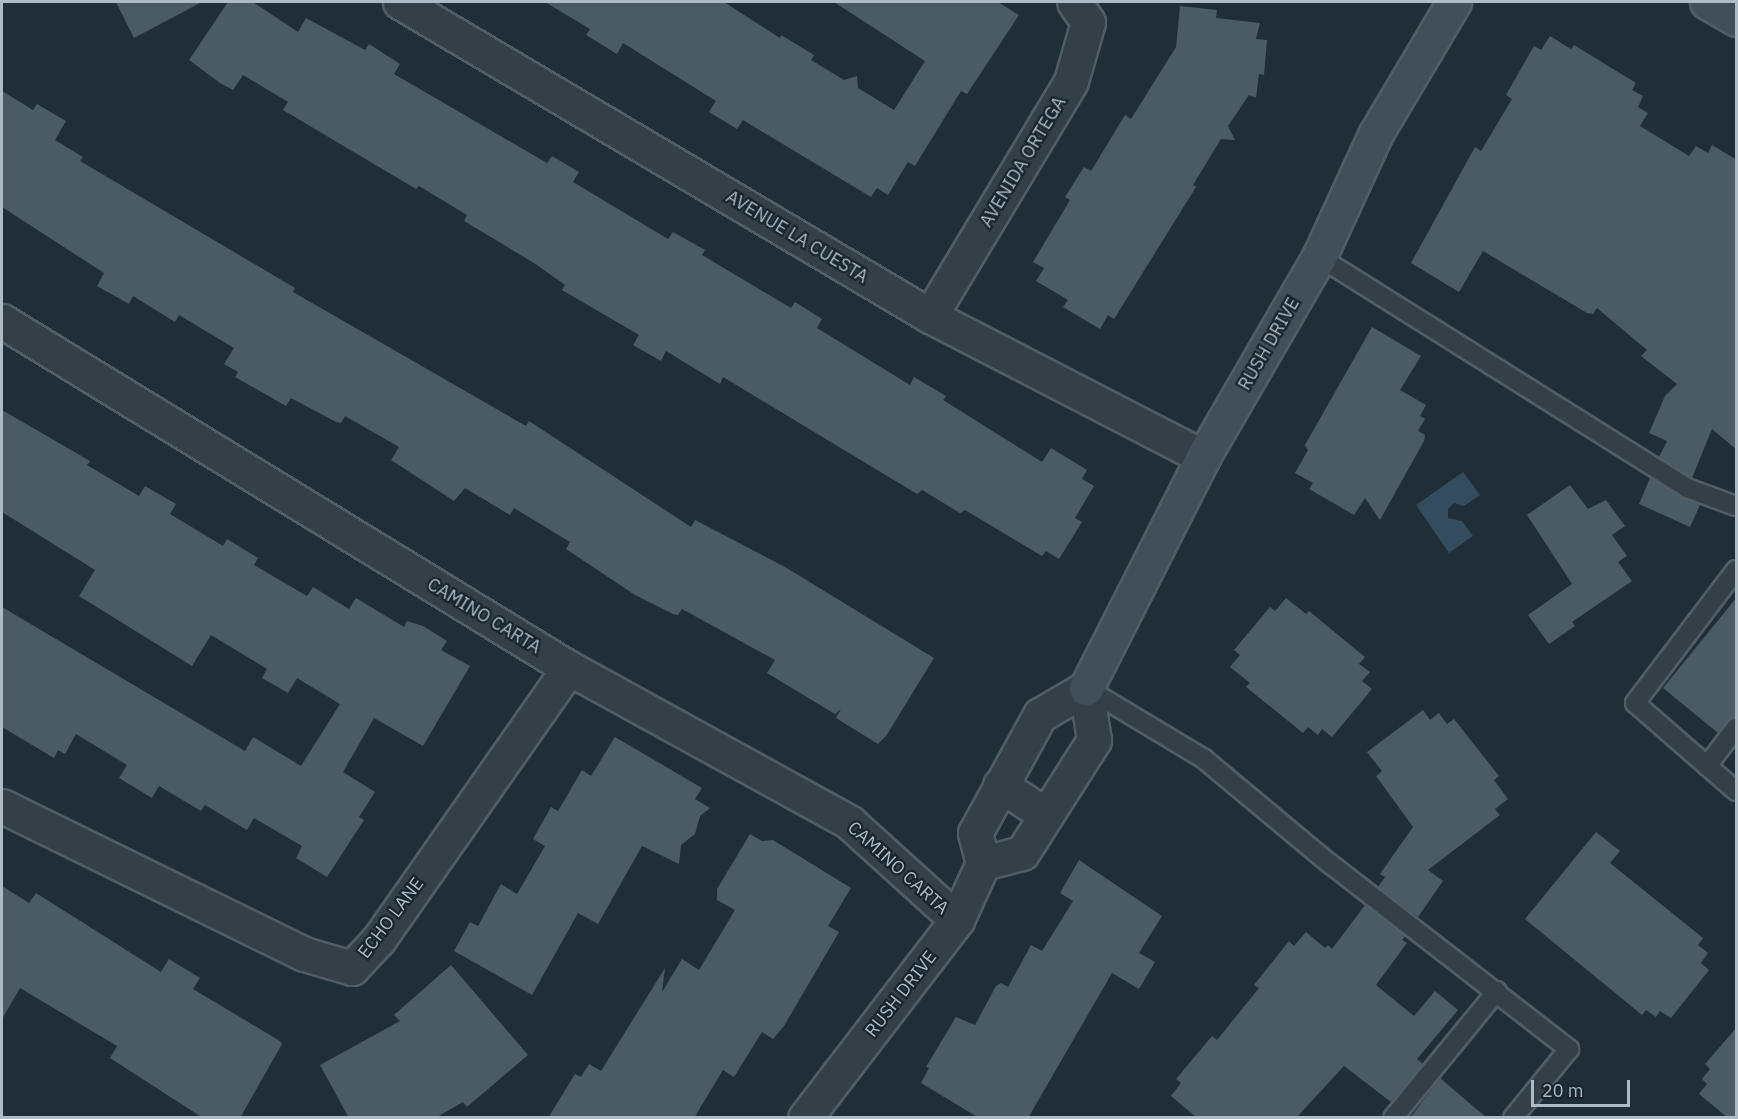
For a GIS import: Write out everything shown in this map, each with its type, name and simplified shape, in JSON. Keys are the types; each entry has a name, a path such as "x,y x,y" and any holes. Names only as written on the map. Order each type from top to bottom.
{"street":[{"name":"AVENUE LA CUESTA","path":"400,2 930,316 1203,457"},
{"name":"AVENIDA ORTEGA","path":"930,316 1071,81 1088,22 1074,2"},
{"name":"RUSH DRIVE","path":"1086,688 1203,457 1319,257 1375,135 1454,2"},
{"path":"1707,2 1737,19"},
{"name":"CAMINO CARTA","path":"2,321 569,669 849,822 957,921"},
{"name":"ECHO LANE","path":"2,806 304,954 352,968 379,939 569,669"},
{"path":"1086,688 1094,740 1022,853 983,863 975,832 1040,715 1086,688"},
{"path":"1000,785 1046,815"},
{"name":"RUSH DRIVE","path":"805,1118 957,921 983,863"}],"lane":[{"path":"1319,257 1687,488 1737,506"},
{"path":"1737,570 1635,703 1737,791"},
{"path":"1086,688 1204,759 1329,863 1569,1049 1513,1118"},
{"path":"1707,766 1737,728"},
{"path":"1393,1118 1497,991"}],"water":[{"path":"1463,472 1480,495 1464,506 1454,503 1448,509 1448,518 1462,521 1473,536 1449,553 1416,505"}],"building":[{"path":"116,2 202,2 134,38"},
{"path":"228,2 253,2 298,32 306,18 365,50 369,44 400,64 394,74 547,163 552,156 579,172 573,182 668,239 673,232 705,250 702,255 791,308 795,302 822,319 817,328 910,385 914,377 946,396 943,400 1042,462 1051,448 1087,470 1082,479 1094,486 1075,518 1082,522 1059,559 1046,551 1042,556 965,510 960,513 922,490 917,494 723,377 720,384 666,351 661,361 633,345 639,335 562,290 565,285 534,263 464,221 467,215 419,186 416,189 283,110 288,102 243,75 233,90 220,83 189,60"},
{"path":"545,2 724,2 780,38 781,35 814,55 811,60 844,80 857,76 858,88 894,110 925,61 834,2 998,2 1019,15 967,94 961,91 915,166 908,162 888,195 877,188 871,197 743,120 737,129 709,112 716,101 623,43 617,54 586,35 590,29"},
{"path":"1180,6 1217,10 1216,18 1260,23 1256,39 1267,40 1264,75 1259,74 1256,98 1249,95 1228,126 1235,140 1221,139 1193,185 1196,187 1114,319 1108,315 1100,329 1063,307 1068,300 1036,281 1044,268 1033,262 1070,200 1065,197 1084,167 1091,171 1125,115 1131,119 1176,47"},
{"path":"1550,36 1571,49 1574,45 1636,83 1632,90 1643,96 1638,107 1648,113 1640,126 1689,156 1696,146 1708,153 1712,145 1737,160 1737,450 1712,429 1692,478 1659,457 1667,441 1649,433 1665,396 1677,384 1641,356 1647,350 1597,308 1593,314 1587,313 1483,251 1459,292 1411,263 1475,147 1481,151 1512,99 1506,95 1534,46 1541,50"},
{"path":"2,91 33,110 37,104 66,121 55,140 83,157 80,161 295,288 293,292 526,426 529,421 691,527 695,520 785,567 934,658 886,736 878,744 836,718 841,709 835,714 767,673 775,660 682,609 678,615 673,614 635,595 566,549 570,542 514,508 510,515 465,488 454,501 391,460 399,447 345,416 341,423 336,422 291,398 286,406 235,377 238,372 224,364 234,348 179,315 175,322 133,296 129,304 97,286 104,273 2,207"},
{"path":"1372,327 1421,356 1400,390 1426,405 1420,416 1425,419 1418,431 1425,435 1424,441 1380,520 1365,498 1354,515 1309,489 1313,483 1295,473 1308,450 1305,445"},
{"path":"2,410 90,461 87,465 139,496 145,486 176,504 170,514 223,546 227,539 258,558 254,565 307,596 313,587 349,609 356,598 404,627 407,621 423,626 447,641 441,650 470,666 423,746 374,718 343,772 375,792 359,817 364,820 327,877 296,858 302,846 254,818 247,830 205,805 201,811 159,786 152,798 119,778 127,765 76,734 65,754 58,750 54,758 2,727 2,607 245,751 253,737 301,766 340,704 297,678 288,693 262,678 267,669 211,635 192,666 79,596 95,570 2,512"},
{"path":"1650,478 1700,505 1690,527 1639,504"},
{"path":"1570,485 1588,509 1606,500 1625,526 1612,535 1627,556 1618,562 1632,581 1572,622 1575,626 1549,644 1528,615 1572,584 1527,515"},
{"path":"1737,597 1737,717 1727,721 1718,733 1663,688"},
{"path":"1286,598 1306,614 1309,611 1365,657 1359,664 1370,672 1362,681 1372,689 1332,737 1322,729 1318,735 1308,727 1303,733 1246,687 1250,683 1230,667 1240,655 1234,650 1270,607 1275,611"},
{"path":"1423,710 1430,720 1439,713 1447,724 1454,719 1499,776 1494,780 1508,799 1495,809 1500,815 1428,870 1443,881 1418,917 1378,887 1385,877 1380,874 1413,827 1376,776 1382,771 1367,752"},
{"path":"615,737 702,788 695,799 710,808 700,816 695,834 681,845 679,864 642,846 598,924 578,913 532,995 454,951 470,922 478,926 501,884 517,894 545,846 533,839 551,807 558,811 582,770 591,776"},
{"path":"1596,832 1620,851 1610,863 1703,938 1698,945 1708,953 1701,963 1709,970 1671,1018 1660,1011 1656,1017 1646,1010 1642,1015 1525,919"},
{"path":"750,834 762,841 773,840 851,888 828,926 839,932 784,1026 773,1039 762,1032 734,1077 723,1070 694,1118 548,1118 575,1074 581,1077 589,1064 601,1071 665,968 662,992 682,959 699,970 735,910 717,900 717,889"},
{"path":"1079,860 1162,916 1139,953 1155,962 1139,989 1112,973 1028,1118 979,1118 921,1083 929,1068 926,1067 956,1017 975,1025 996,986 1001,983 1008,987 1031,945 1042,951 1073,901 1060,893"},
{"path":"2,886 29,903 36,893 161,972 169,959 200,978 193,989 280,1041 282,1044 240,1118 203,1118 110,1058 117,1046 20,988 2,1019"},
{"path":"1365,905 1405,936 1402,940 1407,943 1376,985 1414,1016 1435,991 1458,1010 1417,1059 1423,1064 1391,1102 1344,1066 1296,1118 1197,1118 1171,1096 1181,1083 1176,1079 1212,1036 1217,1040 1259,988 1254,985 1289,941 1294,946 1306,932 1325,948 1328,945 1332,949"},
{"path":"451,965 528,1055 467,1107 463,1102 435,1118 349,1118 320,1065 400,1021 394,1015"},
{"path":"1737,1027 1737,1118 1728,1118 1699,1094 1707,1084 1702,1079 1710,1069 1705,1064"},
{"path":"1440,1078 1487,1118 1410,1118"}]}
